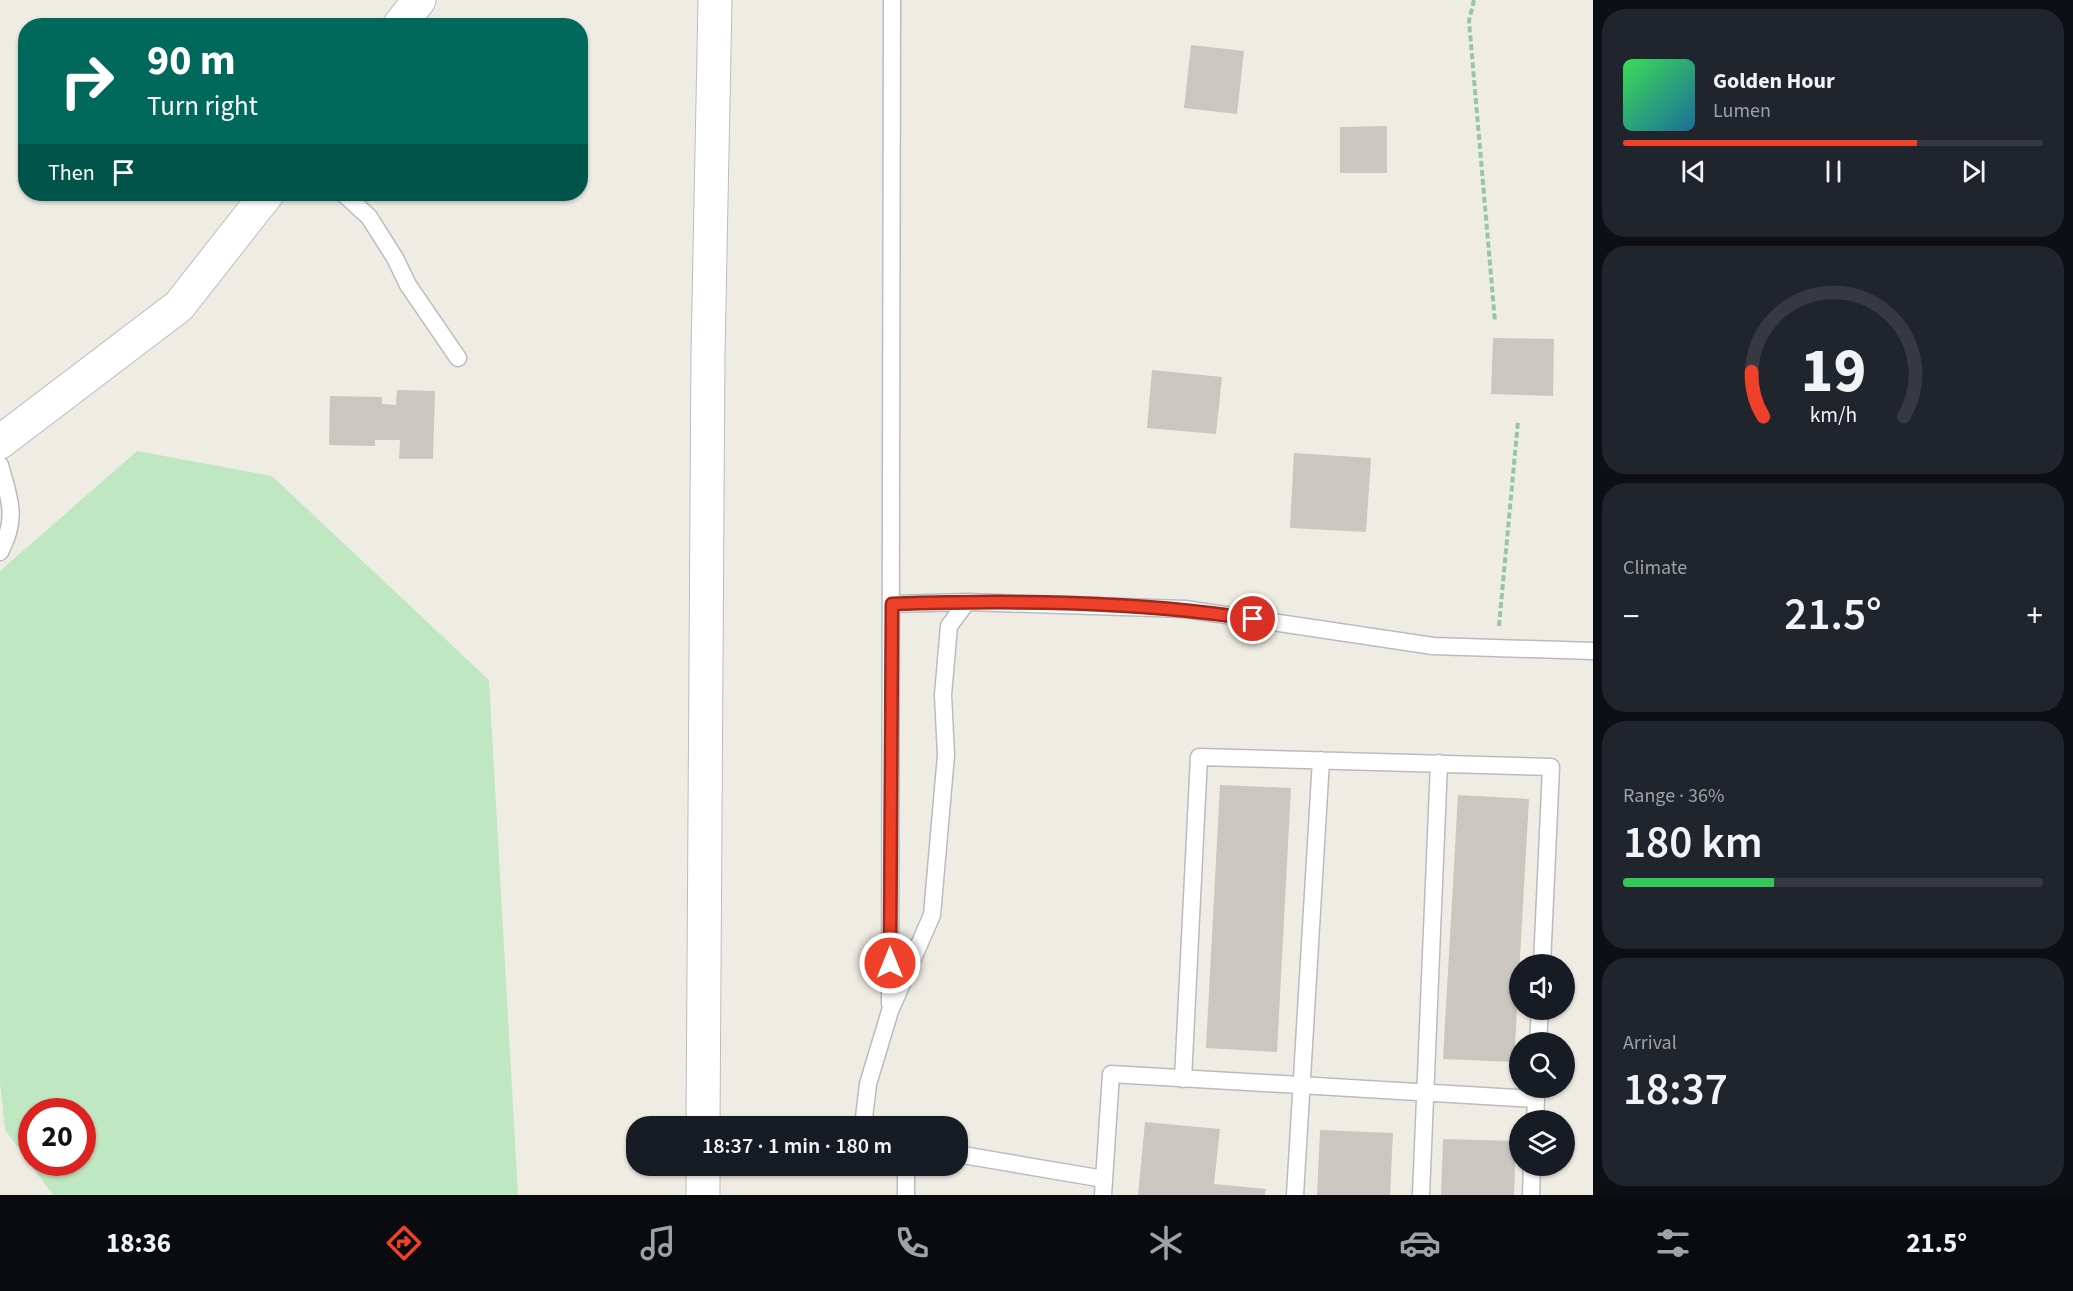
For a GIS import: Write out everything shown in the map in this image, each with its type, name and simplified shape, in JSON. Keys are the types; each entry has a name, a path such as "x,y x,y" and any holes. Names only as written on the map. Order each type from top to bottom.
{"main road":[{"path":"405,18 419,0"},
{"path":"703,1116 708,352 715,0"},
{"path":"0,442 179,306 262,201"},
{"path":"703,1176 703,1195"}],"lane":[{"path":"890,1011 892,0"},
{"path":"352,201 369,217 395,258 408,285 458,358"},
{"path":"0,465 12,507 10,532 0,552"},
{"path":"892,604 967,602 1185,609 1433,646 1593,651"},
{"path":"864,1116 868,1084 890,1011 932,915 946,766 944,695 949,626 967,602"},
{"path":"1183,1078 1199,757 1551,767 1542,954"},
{"path":"1295,1195 1321,760"},
{"path":"1421,1195 1439,764"},
{"path":"968,1156 1104,1187 1111,1074 1425,1093 1509,1093"},
{"path":"906,1176 906,1195"},
{"path":"1531,1195 1532,1176"}],"path":[{"path":"1474,0 1469,21 1496,322"},
{"path":"1497,648 1518,421"}],"green space":[{"path":"137,451 272,476 489,680 518,1195 53,1195 39,1176 96,1176 96,1098 18,1098 18,1148 5,1130 0,1083 0,571"}],"building":[{"path":"1191,45 1244,51 1237,114 1184,108"},
{"path":"1387,126 1387,173 1340,173 1340,127"},
{"path":"1493,338 1554,339 1553,396 1491,394"},
{"path":"1152,370 1222,377 1216,434 1147,428"},
{"path":"397,390 435,391 433,459 399,459 400,440 375,440 375,446 329,445 330,396 382,397 382,404 396,405"},
{"path":"1294,453 1371,458 1366,532 1290,528"},
{"path":"1220,785 1291,788 1277,1052 1206,1048"},
{"path":"1458,795 1529,799 1520,954 1509,954 1509,1020 1516,1020 1516,1032 1509,1032 1509,1062 1443,1059"},
{"path":"1145,1122 1220,1129 1214,1184 1266,1189 1265,1195 1138,1195"},
{"path":"1320,1130 1393,1133 1390,1195 1317,1195"},
{"path":"1443,1139 1509,1141 1509,1176 1515,1176 1514,1195 1441,1195"}],"route":[{"path":"890,963 892,604 967,602 1185,609 1253,619"}]}
